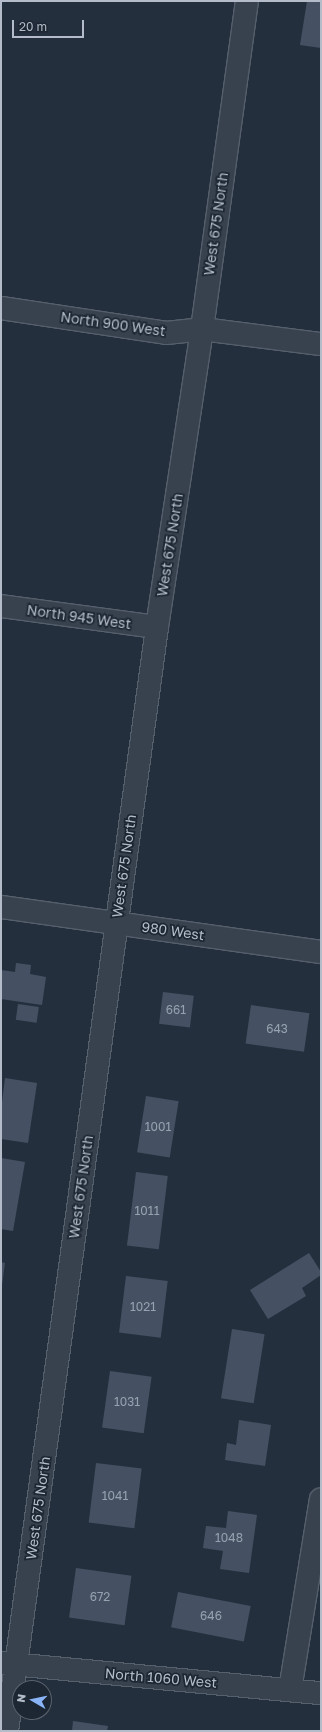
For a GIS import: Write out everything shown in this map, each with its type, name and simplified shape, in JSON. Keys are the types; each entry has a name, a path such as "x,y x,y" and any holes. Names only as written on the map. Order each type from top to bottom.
{"street":[{"name":"West 675 North","path":"7,1731 9,1664 116,923 157,627 202,329 247,1"},
{"name":"North 900 West","path":"1,308 166,332 202,329 321,344"},
{"name":"North 945 West","path":"1,606 157,627"},
{"name":"980 West","path":"1,907 321,952"},
{"path":"290,1690 321,1499"},
{"name":"North 1060 West","path":"9,1664 321,1693"}],"building":[{"path":"307,1 321,1 321,48 300,45"},
{"path":"16,963 31,965 30,974 46,977 42,1005 1,999 1,970 15,972"},
{"path":"163,992 194,996 190,1028 159,1024"},
{"path":"18,1004 39,1007 37,1023 16,1020"},
{"path":"251,1005 309,1013 304,1052 246,1044"},
{"path":"5,1078 37,1083 28,1143 1,1139 1,1110"},
{"path":"146,1096 179,1101 170,1157 137,1152"},
{"path":"1,1158 25,1162 13,1231 1,1229"},
{"path":"136,1172 168,1176 159,1249 127,1245"},
{"path":"309,1253 321,1272 321,1275 302,1288 306,1296 268,1319 250,1290"},
{"path":"1,1262 5,1263 2,1285 1,1285"},
{"path":"126,1276 168,1281 161,1338 119,1333"},
{"path":"232,1329 265,1334 254,1403 221,1398"},
{"path":"110,1371 152,1377 144,1433 102,1427"},
{"path":"239,1420 271,1425 265,1466 225,1460 227,1443 236,1445"},
{"path":"96,1463 142,1469 134,1528 89,1523"},
{"path":"228,1511 257,1515 249,1573 220,1569 223,1551 203,1548 206,1526 226,1528"},
{"path":"76,1568 131,1576 124,1625 69,1618"},
{"path":"178,1592 251,1606 244,1641 171,1627"},
{"path":"73,1721 108,1726 107,1731 72,1731"}]}
